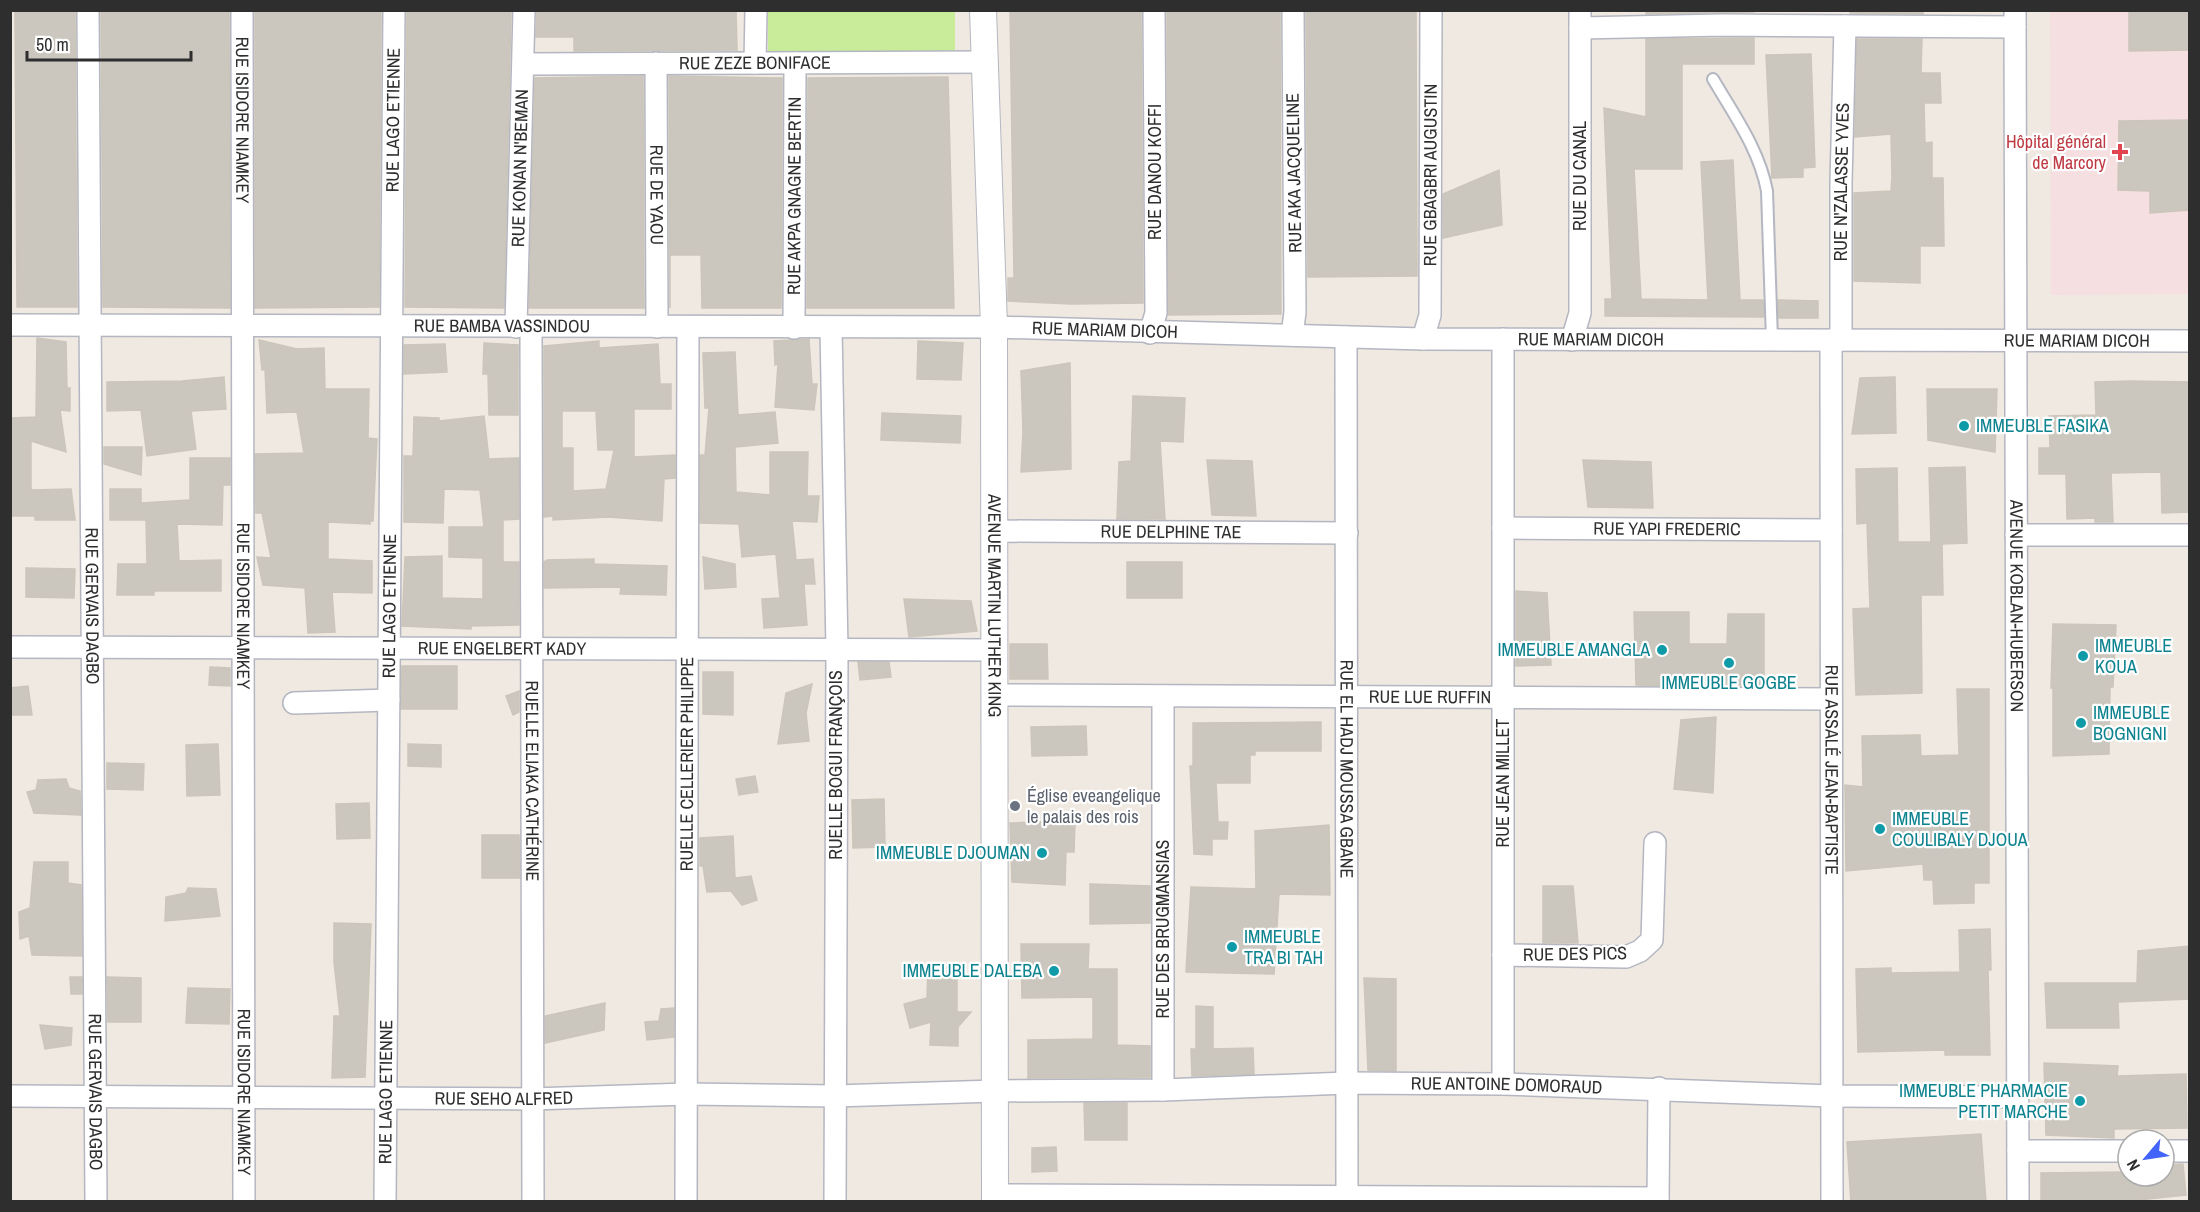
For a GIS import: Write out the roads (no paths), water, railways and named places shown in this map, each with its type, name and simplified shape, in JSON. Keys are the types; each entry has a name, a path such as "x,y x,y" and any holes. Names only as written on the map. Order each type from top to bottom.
{"street":[{"name":"RUE GERVAIS DAGBO","path":"88,10 96,1202"},
{"name":"RUE ISIDORE NIAMKEY","path":"242,10 244,1202"},
{"name":"RUE LAGO ETIENNE","path":"385,1202 394,10"},
{"name":"RUE KONAN N'BEMAN","path":"524,327 525,10"},
{"path":"755,63 756,10"},
{"name":"AVENUE MARTIN LUTHER KING","path":"984,10 994,327 995,1198"},
{"name":"RUE DANOU KOFFI","path":"1150,333 1156,313 1154,10"},
{"name":"RUE AKA JACQUELINE","path":"1292,335 1295,312 1293,10"},
{"name":"RUE GBAGBRI AUGUSTIN","path":"1423,339 1430,315 1431,10"},
{"path":"1580,19 1722,18 1852,21 2015,19"},
{"name":"RUE DU CANAL","path":"1572,340 1580,313 1580,19"},
{"name":"AVENUE KOBLAN-HUBERSON","path":"2015,19 2018,1202"},
{"name":"RUE N'ZALASSE YVES","path":"1836,340 1841,182 1852,21"},
{"name":"RUE ZEZE BONIFACE","path":"524,64 985,62"},
{"name":"RUE DE YAOU","path":"657,63 657,327"},
{"name":"RUE AKPA GNAGNE BERTIN","path":"794,328 795,63"},
{"name":"RUE BAMBA VASSINDOU","path":"10,325 994,327"},
{"name":"RUELLE ELIAKA CATHÉRINE","path":"524,327 531,649 533,1202"},
{"name":"RUE MARIAM DICOH","path":"994,327 1423,339 2190,341"},
{"name":"RUELLE CELLERIER PHILIPPE","path":"686,1202 688,328"},
{"name":"RUELLE BOGUI FRANÇOIS","path":"831,328 837,650 835,1202"},
{"name":"RUE EL HADJ MOUSSA GBANE","path":"1346,337 1347,1199"},
{"name":"RUE JEAN MILLET","path":"1503,339 1503,1083"},
{"name":"RUE ASSALÉ JEAN-BAPTISTE","path":"1832,1202 1831,530 1836,340"},
{"name":"RUE YAPI FREDERIC","path":"1503,528 1831,530"},
{"name":"RUE DELPHINE TAE","path":"994,531 1347,533"},
{"path":"2016,535 2190,535"},
{"name":"RUE ENGELBERT KADY","path":"10,647 688,651 994,650"},
{"name":"RUE LUE RUFFIN","path":"994,695 1831,699"},
{"name":"RUE DES BRUGMANSIAS","path":"1162,1090 1163,696"},
{"path":"294,703 389,700"},
{"name":"RUE DES PICS","path":"1503,955 1626,957 1640,951 1652,940 1655,843"},
{"name":"RUE ANTOINE DOMORAUD","path":"995,1091 1162,1090 1347,1083 1503,1083 1831,1096 2017,1097"},
{"path":"995,1198 1658,1200 1659,1088"},
{"name":"RUE SEHO ALFRED","path":"10,1096 532,1098 687,1094 835,1096 995,1091"},
{"path":"2018,1151 2116,1151"}],"lane":[{"path":"1713,79 1756,151 1763,170 1767,191 1772,340"}],"place":[{"name":"Hôpital général de Marcory","path":"2120,152"},
{"name":"IMMEUBLE FASIKA","path":"1964,426"},
{"name":"IMMEUBLE AMANGLA","path":"1662,650"},
{"name":"IMMEUBLE KOUA","path":"2083,656"},
{"name":"IMMEUBLE GOGBE","path":"1729,663"},
{"name":"IMMEUBLE BOGNIGNI","path":"2081,723"},
{"name":"Église eveangelique le palais des rois","path":"1015,806"},
{"name":"IMMEUBLE COULIBALY DJOUA","path":"1880,829"},
{"name":"IMMEUBLE DJOUMAN","path":"1042,853"},
{"name":"IMMEUBLE TRA BI TAH","path":"1232,947"},
{"name":"IMMEUBLE DALEBA","path":"1054,971"},
{"name":"IMMEUBLE PHARMACIE PETIT MARCHE","path":"2080,1101"}]}
